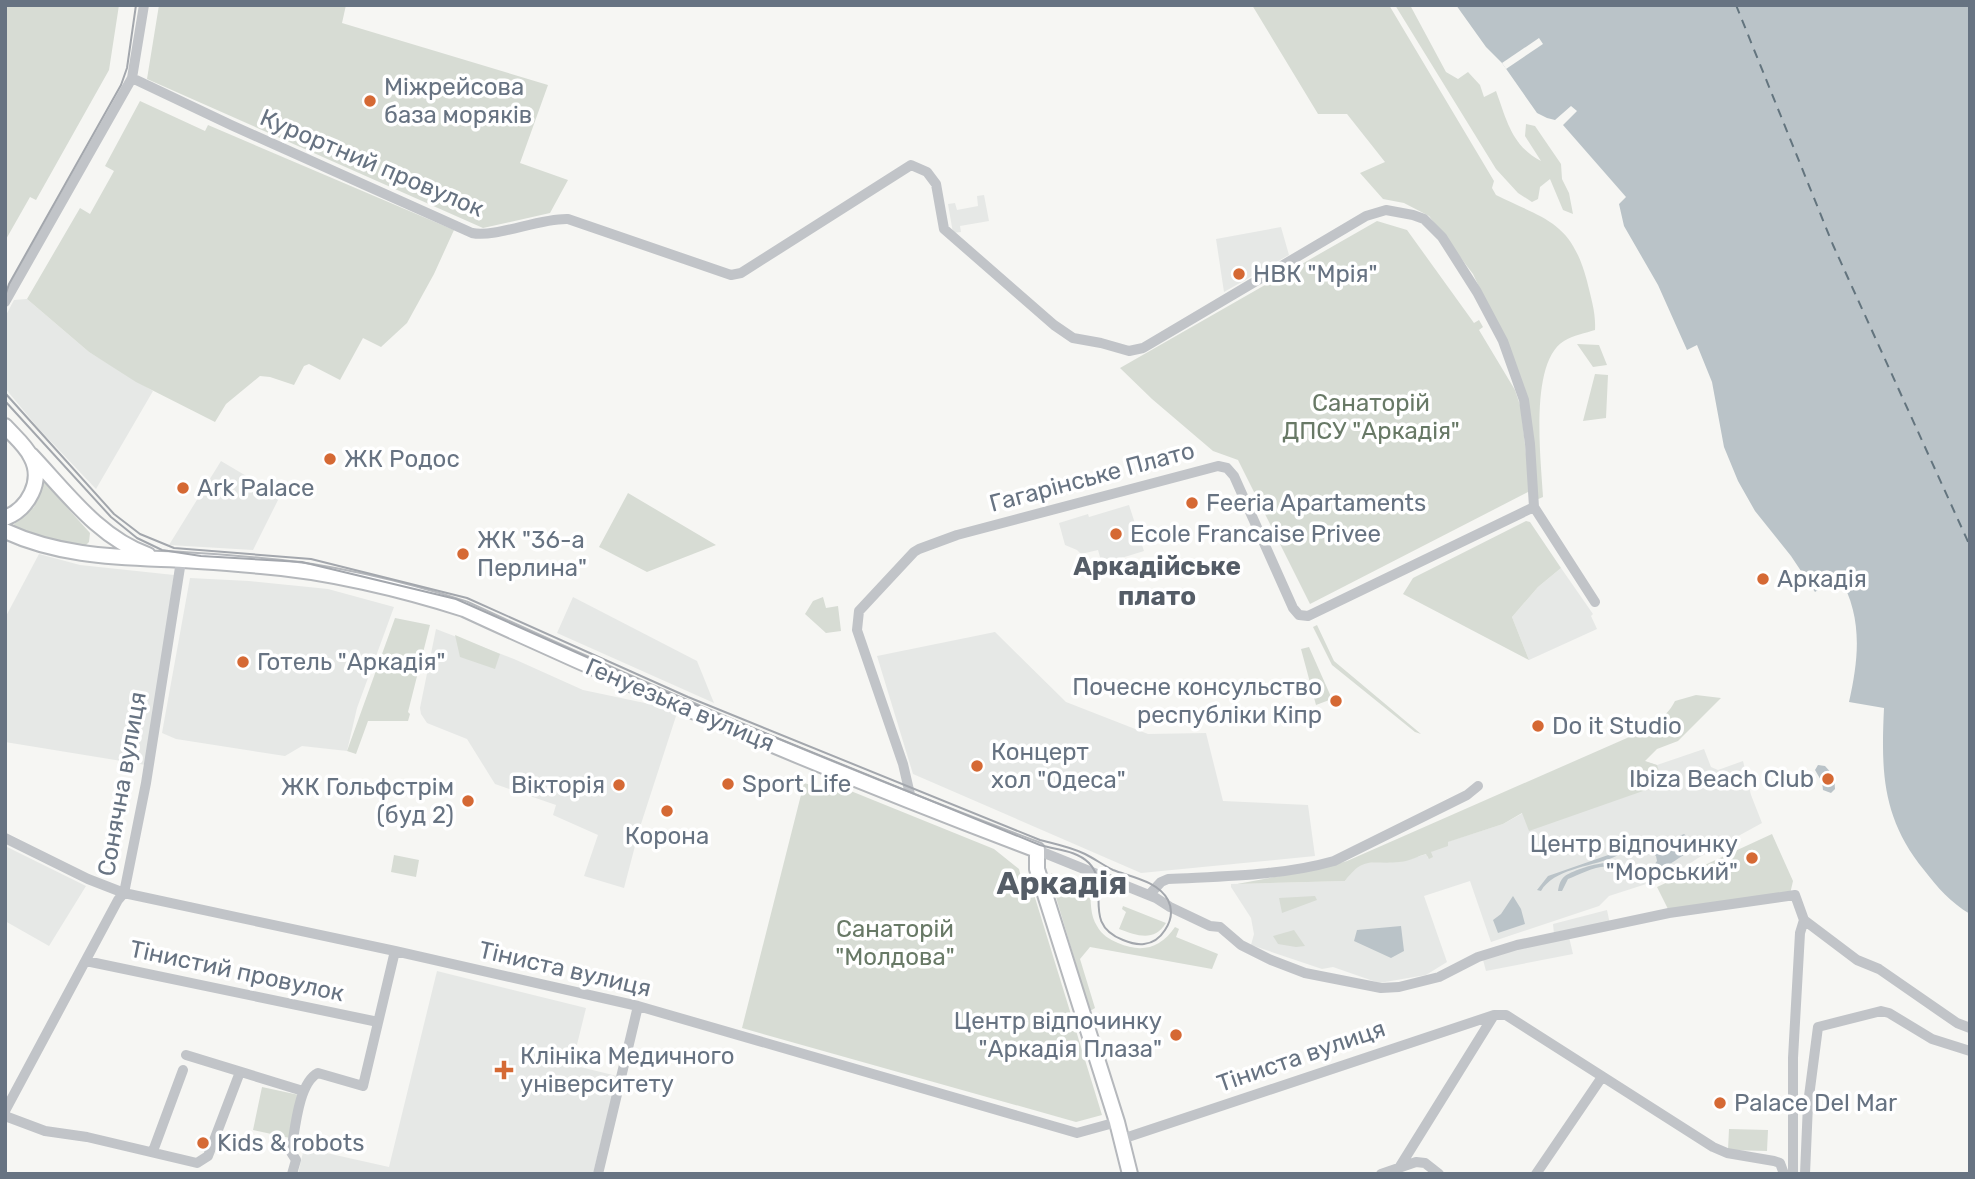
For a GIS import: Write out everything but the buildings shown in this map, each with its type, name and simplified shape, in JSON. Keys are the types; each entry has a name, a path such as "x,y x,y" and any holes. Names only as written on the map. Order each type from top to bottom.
{"main road":[{"name":"Генуезька вулиця","path":"5,426 91,518 117,541 131,549 163,559"},
{"path":"5,518 24,505 33,490 36,472 31,455"},
{"path":"69,551 81,551 92,545 95,535 91,518"},
{"name":"Генуезька вулиця","path":"5,531 40,545 69,551 122,559 163,559 319,573 443,602 464,609 680,707 912,803 1037,850"},
{"path":"1037,850 1037,869 1117,1122 1130,1174"}],"street":[{"path":"5,302 132,78 144,5"},
{"name":"Курортний провулок","path":"132,78 472,233 484,234 541,221 568,219 731,275 741,273 911,165 922,168 936,184 944,229 949,234 1054,325 1073,338 1129,351 1135,351 1377,211 1413,215 1434,227 1477,292 1503,341 1524,400 1534,507"},
{"name":"Гагарінське Плато","path":"912,803 903,764 856,622 864,606 919,548 957,535 1218,466 1227,468 1234,476 1293,608 1299,615 1308,616 1534,507"},
{"path":"1534,507 1595,602"},
{"name":"Сонячна вулиця","path":"5,1111 124,893 146,783 181,561"},
{"path":"1152,896 1161,882 1168,879 1315,867 1334,861 1467,795 1478,786"},
{"name":"Тіниста вулиця","path":"5,838 88,879 124,893 638,1006 1077,1133 1117,1122"},
{"name":"Генуезька вулиця","path":"1037,850 1152,896 1210,926 1220,928 1241,945 1270,960 1306,973 1362,986 1390,988 1439,977 1478,957 1517,945 1669,913 1795,895 1804,920"},
{"path":"1793,1174 1793,1058 1800,933 1804,920 1857,960 1879,969 1957,1023 1970,1028"},
{"path":"292,1174 296,1160 291,1152 303,1091 311,1077 318,1073 363,1086 395,951"},
{"name":"Тінистий провулок","path":"86,961 378,1023"},
{"path":"598,1174 638,1006"},
{"path":"1805,1174 1808,1104 1818,1027 1881,1012 1889,1013 1932,1039 1970,1051"},
{"path":"1399,1168 1494,1015 1506,1015 1713,1147 1727,1153 1780,1163 1783,1174"},
{"name":"Тіниста вулиця","path":"1122,1139 1494,1015"},
{"path":"186,1055 303,1091"},
{"path":"153,1151 183,1070"},
{"path":"5,1116 45,1131 87,1137 197,1163 208,1156 240,1072"},
{"path":"1536,1174 1602,1077"},
{"path":"1381,1174 1416,1162 1425,1163 1439,1174"}],"shaded area":[{"path":"1456,5 1970,5 1970,914 1950,900 1934,883 1910,851 1892,813 1884,774 1884,708 1849,702 1857,638 1847,591 1839,576 1815,592 1791,556 1755,511 1738,481 1724,447 1712,382 1697,345 1687,350 1658,285 1624,226 1619,204 1626,197 1563,125 1577,111 1571,106 1555,120 1537,113"},
{"path":"984,195 989,221 960,226 961,232 953,233 948,204 955,203 957,210 978,206 977,196"},
{"name":"НВК \"Мрія\"","path":"1281,227 1289,255 1224,292 1216,239"},
{"path":"27,299 89,352 153,391 96,489 38,428 5,388 5,317 14,300"},
{"path":"221,461 280,496 253,550 169,545"},
{"name":"Ecole Francaise Privee","path":"1129,505 1144,551 1102,564 1098,550 1081,554 1065,545 1059,523"},
{"path":"39,554 80,565 174,575 146,765 5,742 5,618"},
{"path":"1561,568 1593,614 1591,616 1597,629 1529,660 1512,617 1538,587"},
{"path":"190,578 328,589 394,607 357,708 347,751 302,746 285,756 176,739 162,733"},
{"path":"573,597 697,661 714,703 557,633"},
{"path":"436,629 514,659 583,690 678,710 640,827 624,888 584,876 598,835 553,815 556,805 495,784 467,739 427,723 420,708"},
{"path":"995,632 1066,702 1148,734 1206,733 1223,801 1308,805 1315,856 1141,873 913,774 877,656"},
{"path":"1704,749 1711,767 1718,770 1743,761 1751,795 1762,823 1671,876 1609,896 1599,906 1491,942 1470,881 1424,896 1447,962 1426,975 1379,983 1333,967 1322,969 1251,945 1254,934 1251,918 1231,884 1345,881 1355,867 1365,863 1400,862 1427,854 1428,858 1431,852 1447,842 1503,824 1644,761 1657,765"},
{"name":"Ibiza Beach Club","path":"1818,765 1825,766 1834,776 1835,789 1831,793 1823,790 1815,770"},
{"path":"1684,834 1694,842 1694,849 1669,865 1648,874 1628,874 1605,866 1568,879 1562,891 1558,891 1565,876 1602,863 1645,872 1657,861 1656,856 1645,847 1637,845 1612,858 1563,873 1541,891 1537,890 1548,876 1614,853 1632,842 1644,842 1656,850 1657,845"},
{"path":"5,846 86,886 49,946 5,921"},
{"path":"1513,896 1521,909 1525,924 1498,933 1493,920 1501,914"},
{"path":"1607,910 1610,924 1554,934 1553,924"},
{"path":"1401,926 1404,951 1391,958 1354,941 1357,930"},
{"path":"1569,937 1573,954 1486,971 1482,956"},
{"name":"Клініка Медичного університету","path":"437,971 586,1008 572,1065 617,1076 593,1174 298,1174 304,1148 389,1167"}],"green space":[{"path":"5,5 119,5 109,70 36,200 30,197 5,241"},
{"name":"Міжрейсова база моряків","path":"159,5 346,5 342,23 548,85 520,163 568,180 550,213 483,228 147,79"},
{"path":"1252,5 1389,5 1494,181 1492,188 1496,195 1543,217 1564,234 1573,246 1587,281 1595,330 1564,341 1553,352 1546,369 1541,390 1540,413 1543,497 1536,500 1533,444 1511,354 1473,274 1429,216 1404,203 1383,199 1360,173 1385,162 1347,114 1318,114"},
{"path":"1395,5 1410,5 1446,72 1458,79 1468,72 1480,85 1484,97 1496,91 1507,122 1517,140 1541,161 1525,136 1526,124 1535,126 1561,164 1562,179 1569,193 1573,214 1563,210 1550,179 1540,187 1538,199 1532,202 1518,193 1496,169"},
{"path":"140,101 205,131 208,125 454,230 407,323 381,347 363,338 340,380 309,364 304,366 294,385 260,376 226,404 215,422 136,382 89,352 27,299 80,208 90,214 114,171 105,166"},
{"name":"Санаторій ДПСУ \"Аркадія\"","path":"1377,221 1407,230 1474,323 1479,320 1483,327 1479,330 1515,390 1521,408 1530,491 1310,604 1238,460 1213,451 1120,368"},
{"path":"1577,344 1599,345 1607,365 1593,367"},
{"path":"1595,374 1608,375 1606,418 1583,421"},
{"path":"44,482 90,533 89,542 85,546 55,543 12,526 34,507"},
{"path":"628,493 716,545 647,572 599,547"},
{"path":"1526,521 1530,522 1561,568 1538,587 1512,617 1529,660 1403,594 1413,578"},
{"path":"823,597 826,608 838,606 841,631 826,633 805,614 813,601"},
{"path":"395,618 430,625 408,721 368,721 356,754 347,751"},
{"path":"1317,625 1334,661 1421,734 1332,665 1313,627"},
{"path":"455,635 500,654 495,669 460,657"},
{"path":"1309,647 1332,699 1316,705 1301,649"},
{"path":"1696,695 1721,698 1678,741 1657,749 1645,761 1657,765 1663,784 1529,831 1522,813 1503,824 1448,842 1448,846 1431,852 1433,857 1429,859 1426,854 1402,862 1363,864 1345,881 1237,884 1347,861 1627,738 1660,719 1675,701"},
{"name":"Санаторій \"Молдова\"","path":"804,783 828,790 836,785 994,849 1019,869 1023,885 1027,889 1032,888 1102,1115 1076,1122 742,1028"},
{"name":"Центр відпочинку \"Морський\"","path":"1772,834 1793,881 1790,894 1669,911 1657,887"},
{"path":"394,855 419,860 416,877 391,872"},
{"path":"1051,873 1090,889 1095,922 1109,938 1134,948 1150,947 1163,940 1175,927 1179,929 1176,937 1218,954 1212,969 1090,947 1080,959 1095,1008 1090,1011"},
{"path":"1315,896 1317,900 1282,913 1279,898"},
{"path":"1123,906 1166,923 1156,933 1145,936 1119,929 1126,912 1122,909"},
{"path":"1294,930 1305,946 1278,944 1273,936"},
{"path":"262,1087 299,1095 290,1138 253,1130"},
{"path":"1729,1129 1768,1130 1767,1151 1728,1150"}],"pier":[{"path":"1539,38 1543,44 1506,69 1502,63"}],"ferry route":[{"path":"1736,5 1833,245 1970,546"}],"tram line":[{"path":"5,296 9,284 121,85 127,68 136,5"},
{"path":"5,393 114,514 140,534 174,548 311,559 467,598 688,697 1040,840 1080,852 1113,870 1144,880 1158,888 1168,900 1171,912 1169,923 1161,935 1150,943 1138,944 1123,940 1110,933 1103,924 1099,914 1095,873 1089,863 1078,855 1040,845 686,701 456,599 302,562 201,556 162,550 137,538 111,517 5,401"}],"place":[{"name":"Міжрейсова база моряків","path":"370,101"},
{"name":"НВК \"Мрія\"","path":"1239,274"},
{"name":"ЖК Родос","path":"330,459"},
{"name":"Ark Palace","path":"183,488"},
{"name":"Feeria Apartaments","path":"1192,503"},
{"name":"Ecole Francaise Privee","path":"1116,534"},
{"name":"ЖК \"36-а Перлина\"","path":"463,554"},
{"name":"Аркадія","path":"1763,579"},
{"name":"Готель \"Аркадія\"","path":"243,662"},
{"name":"Почесне консульство республіки Кіпр","path":"1336,701"},
{"name":"Do it Studio","path":"1538,726"},
{"name":"Концерт хол \"Одеса\"","path":"977,766"},
{"name":"Ibiza Beach Club","path":"1828,779"},
{"name":"Sport Life","path":"728,784"},
{"name":"Вікторія","path":"619,785"},
{"name":"ЖК Гольфстрім (буд 2)","path":"468,801"},
{"name":"Корона","path":"667,811"},
{"name":"Центр відпочинку \"Морський\"","path":"1752,858"},
{"name":"Центр відпочинку \"Аркадія Плаза\"","path":"1176,1035"},
{"name":"Клініка Медичного університету","path":"504,1070"},
{"name":"Palace Del Mar","path":"1720,1103"},
{"name":"Kids & robots","path":"203,1143"}],"district":[{"name":"Аркадійське плато","path":"1157,581"},
{"name":"Аркадія","path":"1062,883"}]}
